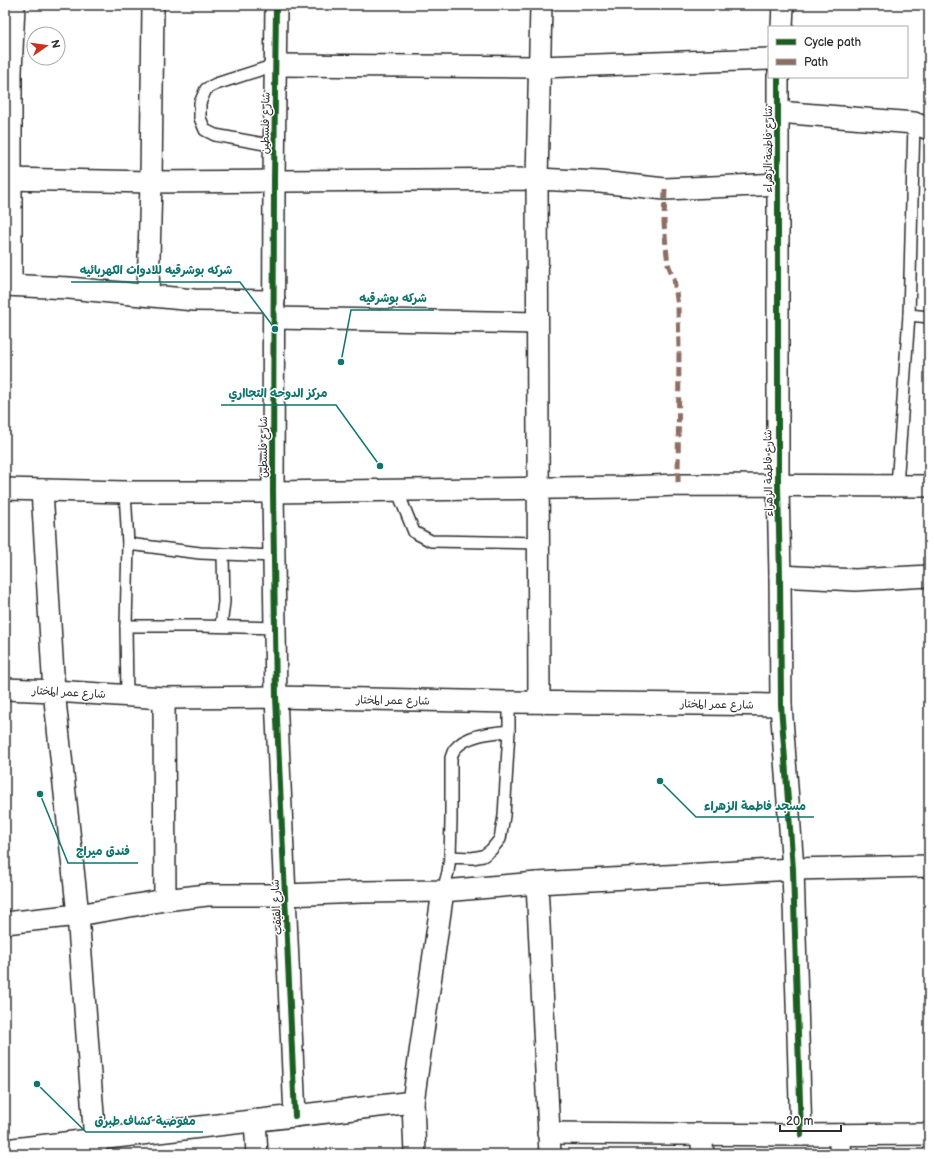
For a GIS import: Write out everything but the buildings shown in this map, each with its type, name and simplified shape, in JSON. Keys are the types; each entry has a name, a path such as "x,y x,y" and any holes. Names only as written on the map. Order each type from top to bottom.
{"street":[{"path":"14,5 8,72 8,285 69,288 148,295 274,309 537,323"},
{"path":"148,295 153,5"},
{"name":"شارع فلسطين","path":"276,5 273,492 276,697"},
{"path":"539,701 536,179 541,5"},
{"path":"782,26 783,5"},
{"path":"275,65 540,67 768,60"},
{"name":"شارع فاطمة الزهراء","path":"778,78 778,486 780,705 792,869 801,1135"},
{"path":"778,112 922,126"},
{"path":"8,179 151,182 536,179 600,182 665,189 778,184"},
{"path":"5,489 125,492 273,492 538,489 678,485 929,486"},
{"path":"42,490 54,691 78,915 95,1147"},
{"path":"780,576 855,580 929,576"},
{"name":"شارع عمر المختار","path":"5,689 164,698 276,697 509,702 539,701 780,705"},
{"name":"شارع القيقب","path":"276,697 295,1116"},
{"path":"164,698 165,900"},
{"path":"5,923 78,915 165,900 207,895 285,895 442,891 537,883 792,869 929,866"},
{"path":"537,883 550,1154"},
{"path":"415,1154 413,1102 442,891"},
{"path":"5,1150 95,1147 255,1120 413,1102"},
{"path":"255,1120 257,1154"},
{"path":"548,1133 702,1144 801,1135 840,1144 929,1134"}],"lane":[{"path":"275,65 216,84 206,90 200,103 200,118 205,130 214,135 275,146"},
{"path":"897,486 922,126"},
{"path":"909,315 929,317"},
{"path":"397,490 414,532 431,541 538,543"},
{"path":"125,492 128,544 126,626 127,696"},
{"path":"128,544 223,555 274,556"},
{"path":"221,626 224,602 223,555"},
{"path":"126,626 221,626 276,628"},
{"path":"450,857 472,858 483,856 491,850 500,839 504,816 509,731 509,702"},
{"path":"442,891 448,872 450,857 451,758 455,749 478,735 509,731"}],"marked path":[{"path":"665,189 664,223 666,247 668,264 674,279 678,306 678,485"}],"cycle path":[{"path":"276,5 273,492 276,697 295,1116"},
{"path":"778,78 778,486 781,705 793,869 801,1135"}],"place":[{"name":"شركه بوشرقيه للادوات الكهربائيه","path":"275,329"},
{"name":"شركه بوشرقيه","path":"341,362"},
{"name":"مركز الدوحه التجااري","path":"380,466"},
{"name":"مسجد فاطمة الزهراء","path":"660,781"},
{"name":"فندق ميراج","path":"40,794"},
{"name":"مفوضية كشاف طبرق","path":"37,1084"}]}
